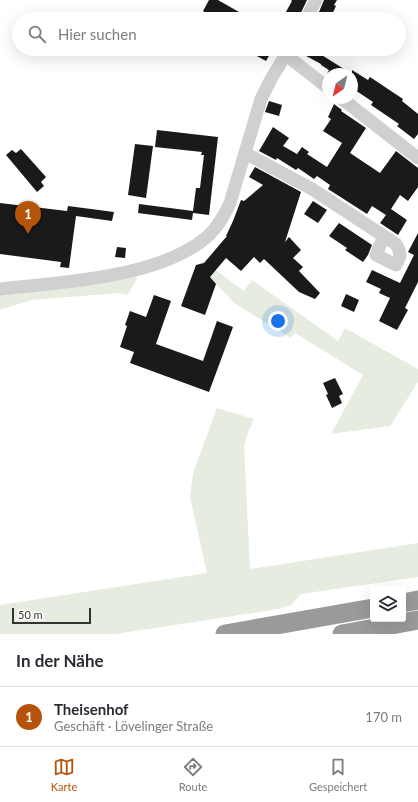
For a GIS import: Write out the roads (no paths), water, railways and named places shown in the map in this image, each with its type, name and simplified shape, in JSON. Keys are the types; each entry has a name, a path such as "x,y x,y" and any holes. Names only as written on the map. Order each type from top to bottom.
{"highway":[{"path":"406,602 418,600"},
{"path":"225,634 370,609"},
{"path":"342,634 418,620"}],"street":[{"path":"310,12 316,0"},
{"path":"0,289 116,274 152,264 188,250 210,234 225,214 234,193 245,153 266,89 286,56"},
{"path":"292,56 322,83"},
{"path":"349,104 418,158"},
{"path":"245,153 312,189 384,236"}],"place":[{"name":"Theisenhof","path":"28,234"}]}
